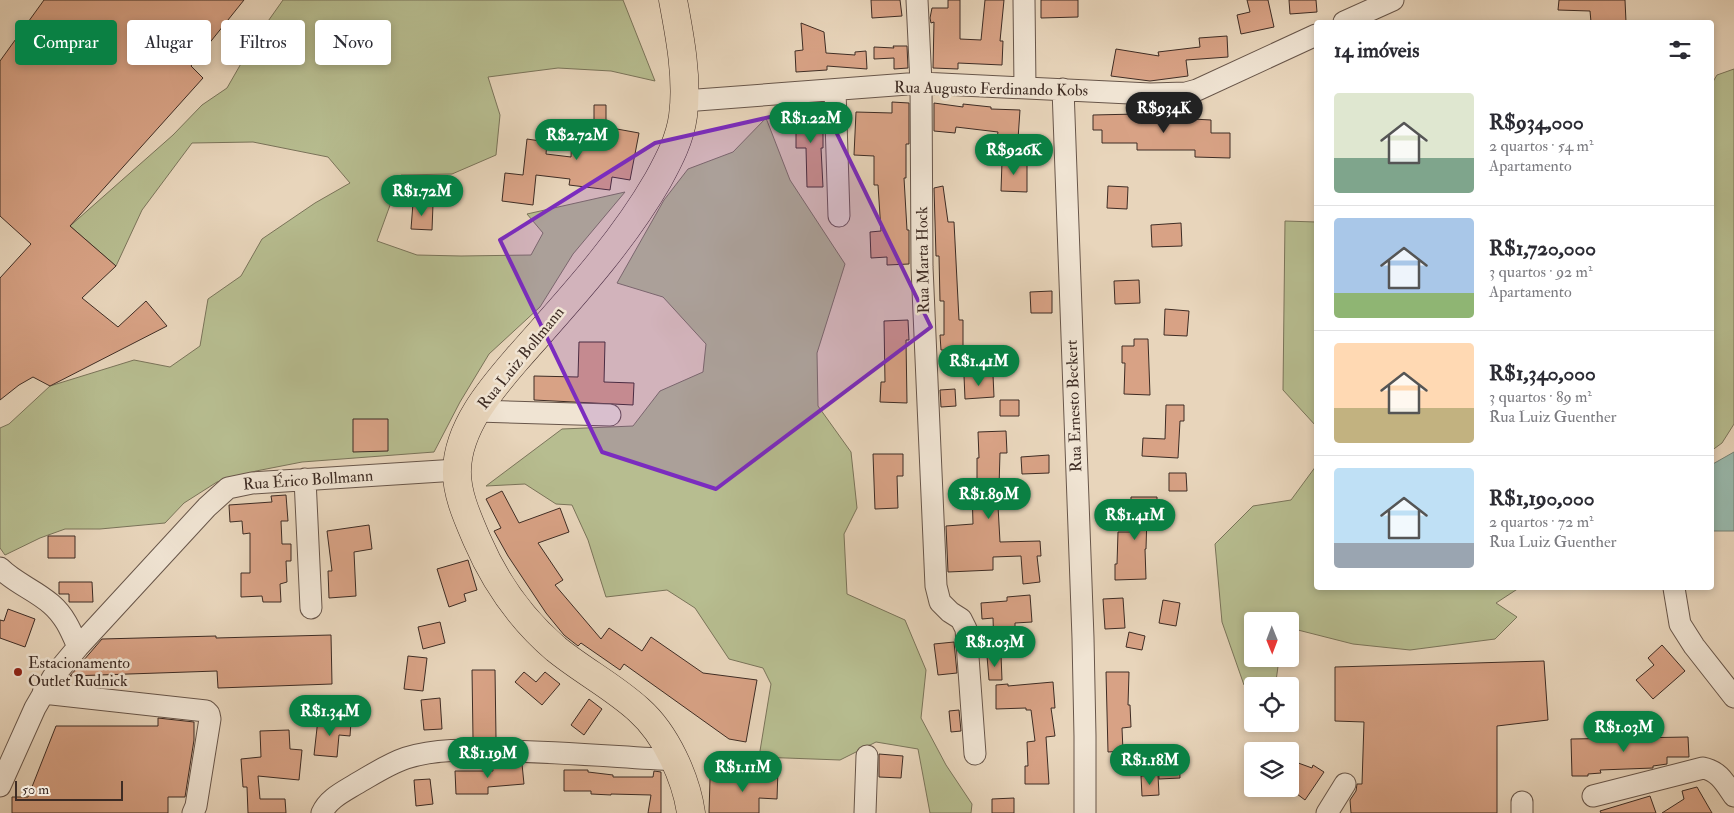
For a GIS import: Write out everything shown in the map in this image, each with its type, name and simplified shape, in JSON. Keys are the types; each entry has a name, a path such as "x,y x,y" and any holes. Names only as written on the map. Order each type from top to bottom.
{"main road":[{"name":"Rua Luiz Bollmann","path":"673,0 681,50 684,101 681,124 674,147 664,169 634,217 571,297 500,378 477,411 462,443 456,470 464,508 476,539 494,574 518,610 556,649 641,712 654,727 675,760 686,790 691,813"}],"street":[{"name":"Rua Marta Hock","path":"917,0 921,83 922,267 936,586 940,602 950,612 961,618 966,629 975,754"},
{"path":"1024,0 1025,87"},
{"path":"1348,20 1393,0"},
{"name":"Rua Augusto Ferdinando Kobs","path":"684,101 921,83 1150,94 1186,93 1210,84 1314,36"},
{"name":"Rua Ernesto Beckert","path":"1063,89 1083,638 1085,813"},
{"path":"834,90 839,216"},
{"path":"477,411 610,415"},
{"name":"Rua Érico Bollmann","path":"0,786 43,693 53,677 206,507 228,488 252,483 456,470"},
{"path":"305,479 311,608"},
{"path":"0,568 15,581 42,597 56,609 71,630 78,647"},
{"path":"1674,590 1680,624 1694,646 1734,697"},
{"path":"43,693 206,711 210,719 196,806 193,813"},
{"path":"322,813 328,803 336,797 385,768 405,758 436,752 455,750 523,752 675,760"},
{"path":"865,813 867,756"},
{"path":"1593,796 1703,768 1719,774 1734,796"},
{"path":"1327,813 1345,784"}],"highlighted area":[{"path":"823,105 931,327 716,489 602,452 500,240 655,143"}],"green space":[{"path":"283,0 623,0 655,81 611,71 558,68 488,77 500,115 496,155 452,174 401,175 377,241 417,255 531,255 543,233 527,214 625,192 573,254 540,307 489,354 460,402 434,452 302,462 256,471 217,482 184,503 165,523 100,529 65,529 40,538 5,555 0,548 0,428 9,424 50,386 134,360 170,367 200,346 208,299 241,276 262,239 315,203 350,183 328,157 253,142 192,143 142,210 116,266 70,226 173,135 202,105 227,88 240,65 305,65 305,20 269,20"},
{"path":"1734,69 1734,424 1722,443 1714,449 1714,80 1717,75"},
{"path":"766,118 790,180 845,264 817,353 818,406 851,452 857,508 844,534 847,594 905,620 926,670 921,718 946,765 972,804 971,813 930,813 918,749 876,742 840,760 759,757 771,684 763,668 729,659 695,608 667,590 606,597 588,540 572,505 556,504 525,484 486,486 562,429 633,426 660,391 703,372 706,344 663,297 617,283 664,200 688,169 733,152"},
{"path":"1285,221 1314,222 1314,424 1283,390"},
{"path":"1314,469 1314,590 1516,590 1496,603 1517,617 1495,639 1410,650 1353,644 1299,630 1299,612 1244,612 1244,668 1278,668 1277,677 1244,677 1244,685 1222,622 1215,544 1253,506 1291,500"}],"water":[{"path":"1734,452 1734,531 1714,531 1714,463"}],"building":[{"path":"44,0 244,0 228,20 221,20 221,29 211,41 211,20 127,20 127,65 192,65 203,78 70,226 116,266 82,298 118,327 146,301 167,326 50,386 33,377 0,400 0,278 31,244 0,216 0,61 15,40 15,65 117,65 117,20 30,20"},
{"path":"871,0 900,0 902,16 872,18"},
{"path":"948,0 960,0 960,39 981,40 985,0 1004,0 1000,41 1003,41 1002,65 958,63 958,69 933,68 934,22 931,23 930,18 932,8 948,8"},
{"path":"1041,0 1078,0 1078,17 1041,18"},
{"path":"1247,0 1268,0 1274,27 1241,34 1237,15 1250,12"},
{"path":"1289,0 1316,0 1317,12 1290,14"},
{"path":"1559,0 1625,0 1626,20 1591,20 1590,11 1558,10"},
{"path":"801,23 824,32 826,53 855,55 855,52 866,51 867,69 827,66 827,70 796,72 795,51 803,50"},
{"path":"1227,36 1228,57 1186,60 1188,76 1150,81 1111,76 1116,49 1159,56 1158,52 1200,47 1199,38"},
{"path":"893,46 907,46 908,68 894,69 894,58 874,59 874,47 894,48"},
{"path":"892,102 909,103 909,144 906,144 906,178 904,178 907,230 909,230 909,264 887,265 887,257 871,258 870,232 881,231 878,185 874,185 874,156 854,155 856,112 892,113"},
{"path":"934,103 963,107 963,104 991,107 991,109 1020,110 1018,139 997,138 998,132 956,127 955,133 934,131"},
{"path":"594,105 606,105 606,127 639,133 630,180 612,177 610,190 569,185 570,179 536,175 533,205 502,201 505,173 523,175 527,139 547,142 546,154 571,157 572,132 594,133"},
{"path":"796,112 823,112 823,148 821,148 823,187 807,187 806,148 796,148"},
{"path":"1156,113 1155,117 1211,120 1211,133 1230,133 1230,158 1195,157 1195,150 1137,150 1137,143 1102,143 1102,130 1093,130 1093,115"},
{"path":"1002,161 1027,161 1027,192 1001,191"},
{"path":"943,186 948,222 954,222 959,320 963,320 963,350 941,350 940,335 944,335 944,301 940,301 939,256 936,256 934,188"},
{"path":"1108,186 1128,187 1127,209 1107,208"},
{"path":"413,203 433,204 432,230 411,229"},
{"path":"1181,223 1182,246 1152,247 1151,225"},
{"path":"1139,280 1140,303 1115,304 1114,281"},
{"path":"1052,291 1052,313 1031,313 1030,292"},
{"path":"1165,309 1189,311 1187,336 1164,335"},
{"path":"908,320 909,340 906,340 907,403 880,402 881,382 885,382 884,321"},
{"path":"1134,339 1148,339 1150,395 1124,394 1125,363 1122,363 1122,346 1134,346"},
{"path":"579,342 605,342 604,382 634,383 633,405 534,400 534,376 578,377"},
{"path":"993,375 994,397 965,399 964,376"},
{"path":"955,389 956,406 941,407 940,390"},
{"path":"1000,400 1019,400 1019,416 1000,416"},
{"path":"1166,405 1184,405 1184,421 1180,421 1178,458 1142,456 1143,438 1165,439"},
{"path":"353,419 388,419 388,451 353,452"},
{"path":"1006,431 1007,453 1000,453 999,487 1007,487 1008,505 998,506 1000,542 1040,541 1041,556 1037,556 1040,582 1023,584 1021,556 993,557 993,570 948,572 946,526 973,524 972,488 977,488 978,432"},
{"path":"873,454 903,454 903,476 897,476 898,508 875,509"},
{"path":"1049,455 1049,473 1022,474 1021,457"},
{"path":"1169,473 1186,473 1187,491 1169,491"},
{"path":"502,491 519,523 560,508 569,532 538,543 563,580 555,585 601,639 609,628 642,651 651,637 703,673 757,680 746,742 729,739 624,664 620,670 581,643 578,646 564,635 546,613 508,556 494,531 501,528 486,499"},
{"path":"286,495 288,521 281,521 282,544 291,544 291,561 286,561 287,582 280,584 281,602 263,602 262,596 241,597 241,573 250,573 250,533 243,534 242,521 230,522 229,505 272,502 271,496"},
{"path":"1131,497 1157,497 1157,514 1147,514 1146,579 1115,580 1118,532 1130,532"},
{"path":"369,525 372,549 354,552 356,596 329,598 328,571 332,571 327,531"},
{"path":"48,536 75,536 75,558 48,558"},
{"path":"468,560 477,590 464,594 466,601 449,607 437,569"},
{"path":"59,582 92,582 93,602 69,602 69,594 59,594"},
{"path":"1030,595 1032,622 1015,623 1015,650 994,650 993,618 982,619 981,603 1007,601 1007,597"},
{"path":"1123,598 1125,628 1105,629 1103,599"},
{"path":"1163,600 1180,603 1176,626 1159,623"},
{"path":"8,609 35,619 25,647 0,638 0,620 4,621"},
{"path":"440,622 445,643 423,649 418,627"},
{"path":"1129,632 1145,636 1142,650 1126,647"},
{"path":"331,635 332,684 218,688 217,671 70,676 102,639"},
{"path":"954,642 957,673 938,675 934,644"},
{"path":"1662,645 1685,671 1653,699 1636,680 1654,665 1648,658"},
{"path":"1001,655 1002,680 989,680 987,656"},
{"path":"408,656 427,658 423,691 404,689"},
{"path":"1544,661 1548,720 1497,726 1497,813 1351,813 1350,800 1356,791 1357,784 1362,784 1364,722 1335,721 1335,667"},
{"path":"472,670 495,670 496,738 473,738"},
{"path":"524,672 536,682 545,672 560,684 542,705 515,682"},
{"path":"1106,672 1129,672 1128,705 1130,705 1131,727 1122,728 1123,751 1108,752"},
{"path":"1053,682 1055,708 1051,708 1055,736 1046,737 1049,784 1025,784 1025,766 1028,766 1027,742 1035,741 1031,710 1026,710 1026,708 996,709 996,685 1008,684 1008,686"},
{"path":"440,698 442,729 424,730 421,700"},
{"path":"589,699 602,709 584,735 571,725"},
{"path":"959,710 961,731 951,732 949,711"},
{"path":"158,718 194,722 194,740 185,797 168,797 168,813 12,813 12,797 28,797 56,726 158,726"},
{"path":"318,719 351,722 350,736 339,735 337,757 314,755"},
{"path":"289,730 290,749 302,750 299,780 258,776 260,799 285,799 286,813 248,813 247,787 243,787 241,759 261,757 260,731"},
{"path":"1688,737 1689,757 1667,757 1667,764 1653,766 1653,768 1600,770 1601,773 1588,774 1588,776 1572,776 1571,739"},
{"path":"879,754 903,756 901,778 879,777"},
{"path":"1158,760 1179,760 1180,778 1159,779"},
{"path":"1299,763 1312,768 1313,765 1324,772 1305,800 1299,796"},
{"path":"522,764 524,784 488,787 488,794 456,794 455,771 493,771 492,766"},
{"path":"758,769 778,769 777,799 759,798 759,813 709,813 710,779 758,780"},
{"path":"564,770 588,770 588,772 613,775 613,777 653,777 654,771 661,772 661,813 648,813 651,795 611,795 591,794 591,791 564,791"},
{"path":"1158,775 1159,795 1142,796 1141,776"},
{"path":"430,779 433,804 416,806 414,780"},
{"path":"1697,787 1712,813 1662,813 1684,799 1682,791"},
{"path":"1650,796 1656,813 1601,813 1600,811"},
{"path":"1014,798 1014,813 992,813 992,799"}],"place":[{"name":"Estacionamento Outlet Rudnick","path":"18,672"}]}
